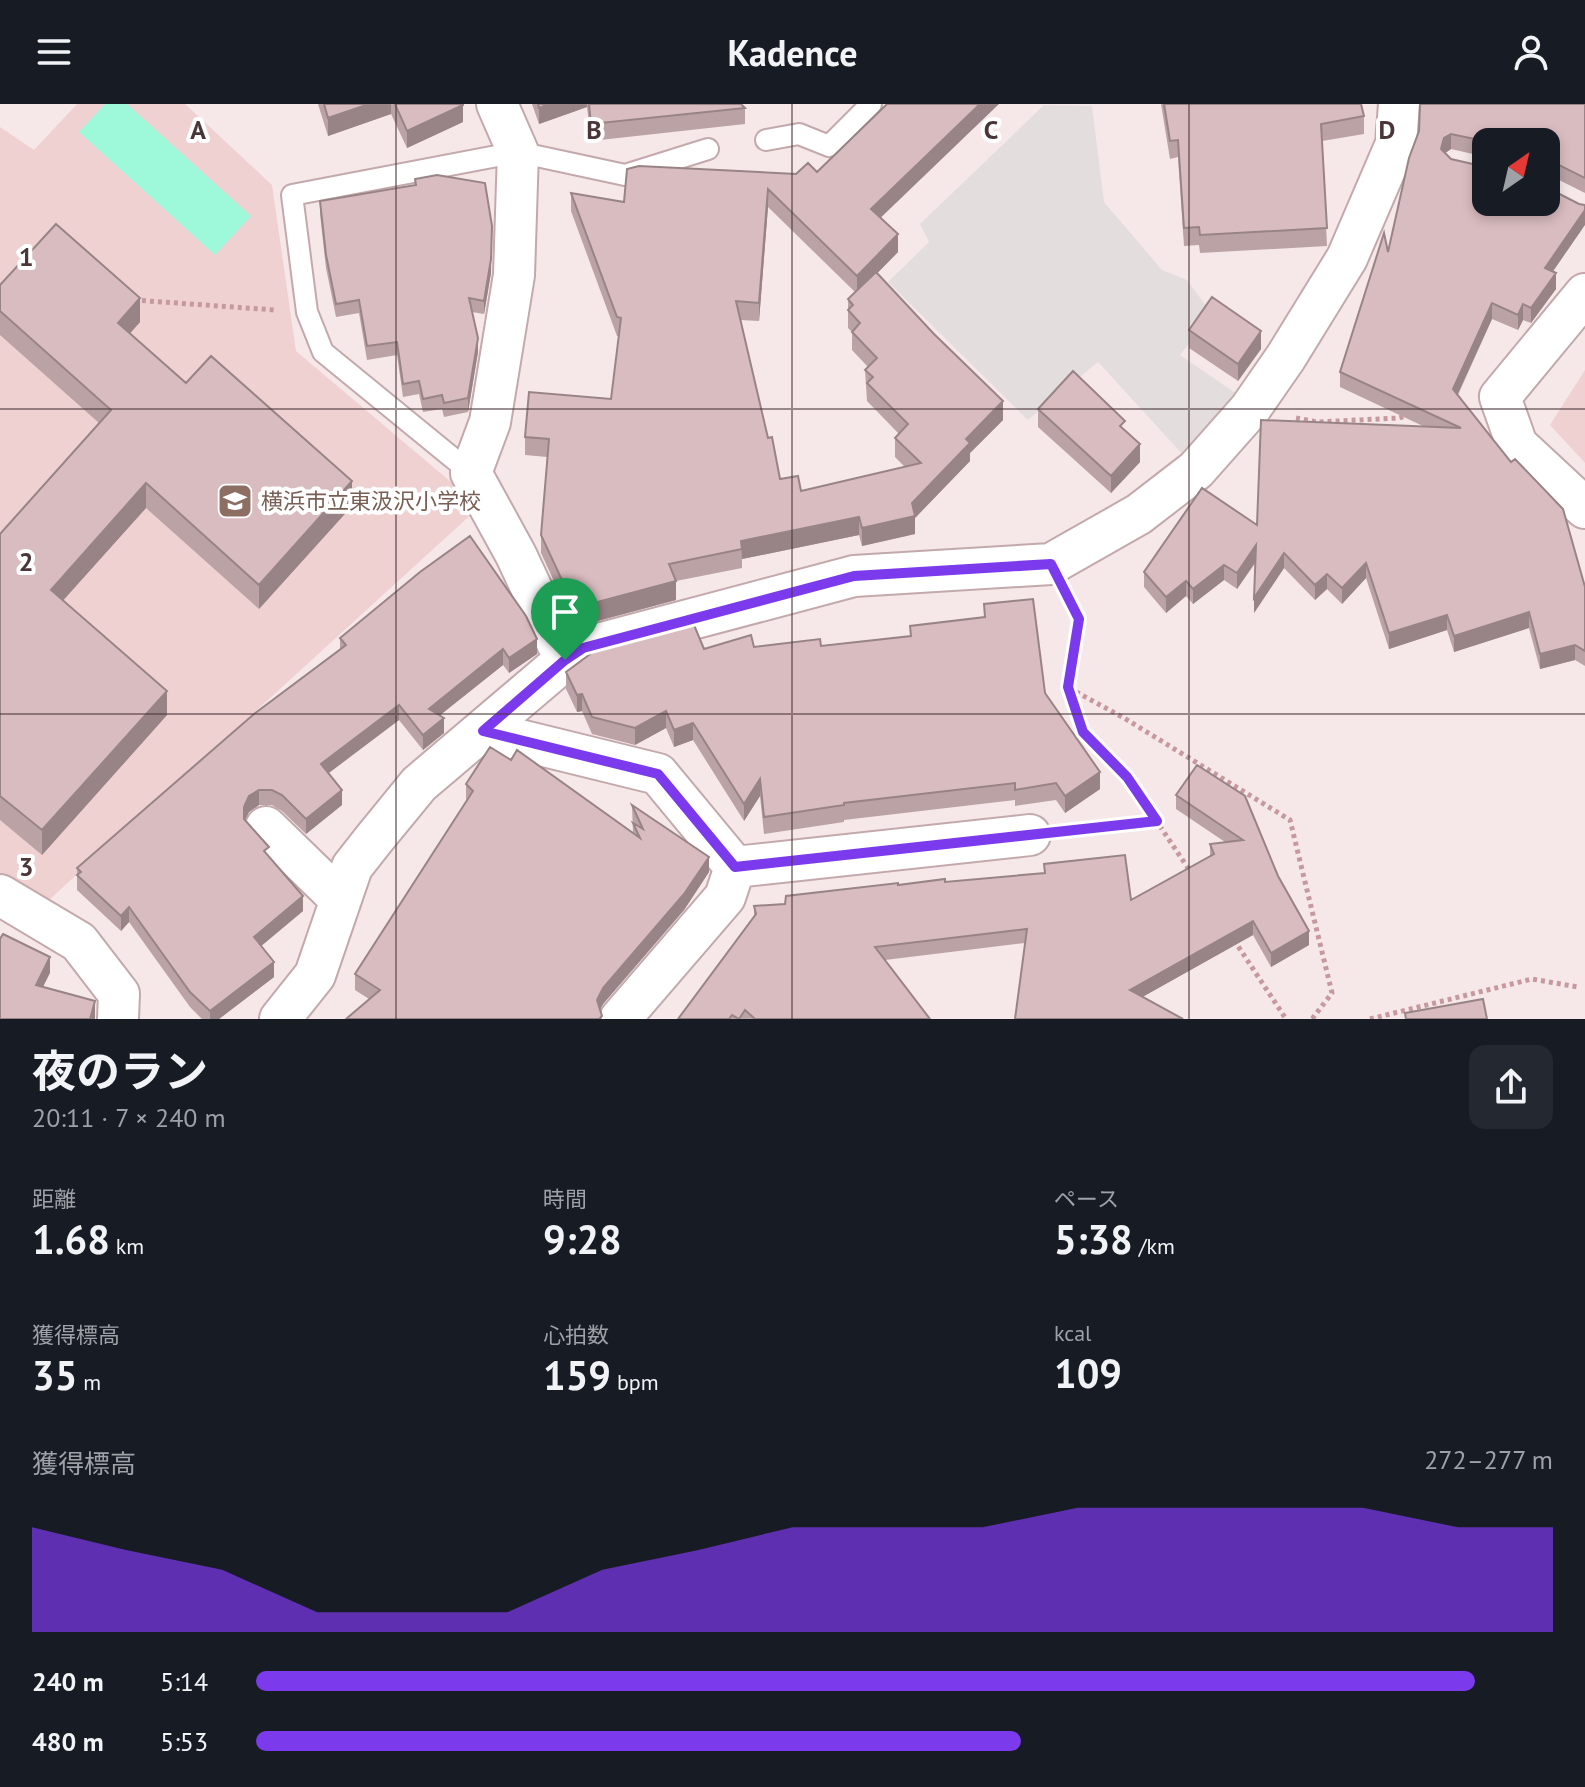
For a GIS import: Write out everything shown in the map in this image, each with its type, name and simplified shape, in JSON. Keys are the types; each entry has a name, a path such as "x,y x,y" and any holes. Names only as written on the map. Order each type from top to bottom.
{"street":[{"path":"497,104 518,152 514,275 490,422 471,473 516,555 565,660"},
{"path":"280,1019 315,975 352,867 410,795 419,784 583,648 854,576 1051,564 1139,514 1196,470 1250,409 1347,258 1396,144 1399,104"},
{"path":"1585,294 1500,397 1517,445 1585,508"},
{"path":"483,731 658,774 735,867"},
{"path":"266,827 340,899"},
{"path":"735,867 1030,835"},
{"path":"620,1019 725,897 735,867"},
{"path":"0,895 79,942 119,994 118,1019"}],"lane":[{"path":"766,140 799,134 829,146 871,104"},
{"path":"471,473 323,352 307,312 292,195 518,152 625,175 708,149"}],"path":[{"path":"133,300 307,312"},
{"path":"1317,422 1399,418 1411,414"},
{"path":"1051,564 1079,619 1068,687 1083,732 1127,777 1200,887"},
{"path":"1068,687 1290,820 1332,993 1312,1019"},
{"path":"1030,835 1157,821"},
{"path":"1226,927 1286,1019"},
{"path":"1370,1019 1532,979 1578,987"}],"shaded area":[{"name":"横浜市立東汲沢小学校","path":"77,104 185,104 272,185 296,351 464,493 476,510 49,900 0,874 0,127 34,150"},
{"path":"105,104 127,104 251,216 215,255 79,132"},
{"path":"1044,105 1092,106 1104,202 1162,270 1187,280 1212,314 1180,355 1237,394 1185,457 1098,362 1028,420 888,282 929,242 920,224"},
{"path":"1585,370 1585,463 1550,425"}],"building":[{"path":"324,104 369,104 328,118"},
{"path":"395,104 463,104 463,105 407,131"},
{"path":"589,104 741,104 745,108 591,124"},
{"path":"887,104 980,104 871,209 898,234 857,276 768,189 759,303 736,301 780,479 798,476 801,491 921,463 895,438 908,424 867,383 873,377 865,370 877,358 852,332 860,323 848,310 853,305 848,299 876,272 1003,401 966,439 970,443 912,503 915,516 862,528 859,517 741,541 742,549 669,564 676,581 575,608 541,535 549,439 525,437 529,392 611,399 621,318 617,317 571,193 624,202 627,169 639,166 796,174 808,163 817,172"},
{"path":"1164,104 1361,104 1364,116 1321,124 1327,228 1200,235 1199,227 1184,228 1178,140 1170,141"},
{"path":"1420,104 1585,104 1585,178 1560,166 1560,128 1472,128 1472,138 1451,134 1444,138 1441,149 1451,159 1472,164 1472,216 1560,216 1560,194 1585,205 1585,210 1545,268 1556,273 1531,308 1523,304 1518,315 1492,303 1453,389 1511,462 1515,459 1563,509 1585,587 1585,651 1575,645 1540,654 1529,612 1454,636 1447,615 1389,633 1366,563 1342,588 1327,574 1315,585 1284,553 1254,598 1256,545 1237,573 1224,565 1193,589 1186,581 1166,597 1144,572 1202,488 1257,525 1261,420 1461,428 1340,372 1384,233 1388,252 1409,158 1419,131"},
{"path":"437,175 485,183 492,226 491,259 484,301 469,298 478,338 468,398 444,403 442,395 423,399 419,381 403,384 397,342 367,346 359,300 336,304 320,201 416,185 415,179"},
{"path":"56,224 140,298 118,323 186,383 211,356 352,481 259,585 146,483 51,590 167,691 42,830 0,796 0,534 111,410 0,311 0,285"},
{"path":"1212,297 1261,331 1238,364 1189,330"},
{"path":"1073,371 1125,421 1120,426 1140,444 1111,476 1038,409"},
{"path":"470,536 526,616 537,639 509,658 503,649 429,709 444,718 423,735 399,705 321,764 342,790 306,819 282,795 272,790 259,790 249,796 244,807 244,819 269,847 264,851 303,896 254,937 274,962 210,1011 190,992 129,907 121,916 77,875 81,872 77,868 254,714 346,645 340,638 420,572"},
{"path":"1033,599 1045,693 1100,772 1065,796 1056,783 1015,790 1015,783 844,803 764,817 760,779 744,804 693,723 674,730 666,711 635,728 592,717 582,694 577,695 566,672 593,652 694,625 704,649 751,635 754,647 820,639 821,646 911,636 910,626 985,617 984,604"},
{"path":"490,747 511,760 517,750 640,838 633,823 643,829 632,805 709,857 684,894 603,988 597,1000 602,1016 599,1019 346,1019 380,990 355,974 473,791 466,784"},
{"path":"1197,765 1245,796 1278,876 1309,931 1271,953 1253,921 1130,990 1183,1019 1015,1019 1027,929 875,947 930,1019 755,1019 745,1010 739,1019 732,1015 729,1019 678,1019 756,914 754,906 785,904 786,896 898,883 1045,873 1044,864 1125,855 1131,900 1214,854 1210,844 1243,840 1176,795"},
{"path":"3,934 50,957 36,985 95,1001 90,1019 0,1019 0,939"},
{"path":"1483,999 1487,1019 1406,1019 1405,1013"}],"place":[{"name":"横浜市立東汲沢小学校","path":"235,501"}],"route":[{"path":"1051,564 1079,619 1068,687 1083,732 1127,777 1157,821 735,867 658,774 483,731 565,660 583,648 854,576 1051,564"}]}
